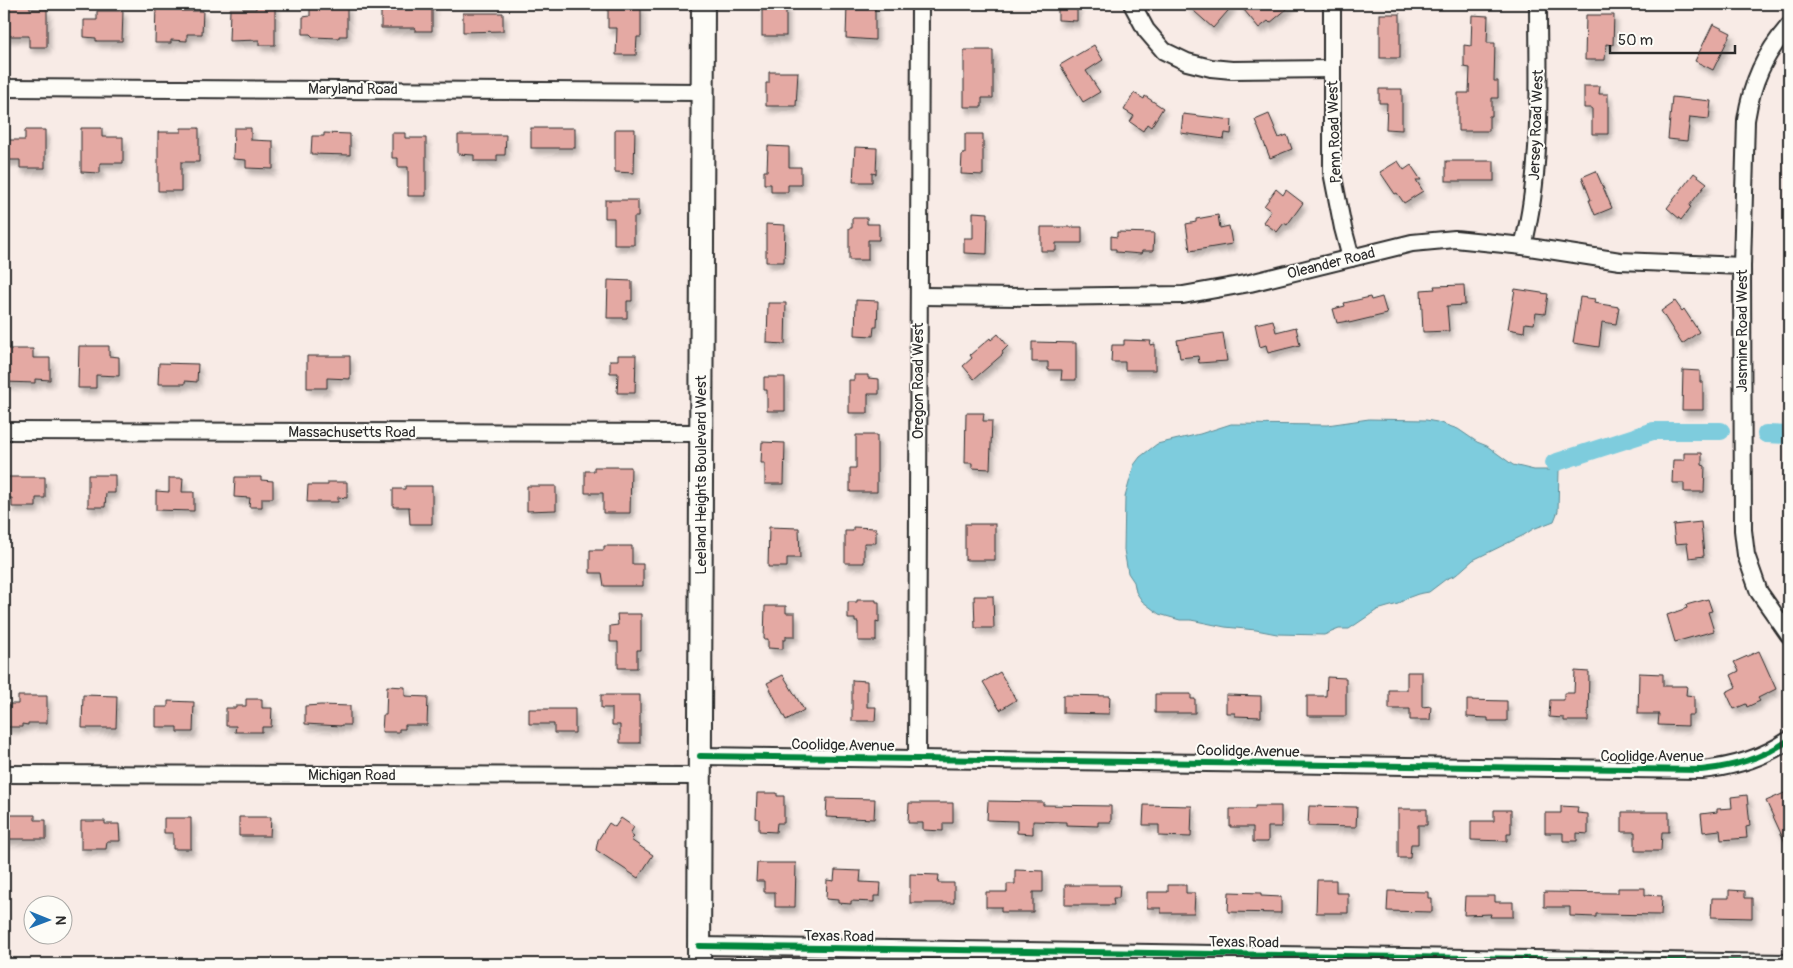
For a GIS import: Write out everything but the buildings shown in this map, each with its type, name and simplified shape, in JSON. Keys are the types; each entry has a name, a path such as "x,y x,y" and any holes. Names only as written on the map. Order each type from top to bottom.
{"main road":[{"name":"Leeland Heights Boulevard West","path":"699,955 703,4"}],"street":[{"name":"Oregon Road West","path":"917,759 920,4"},
{"path":"1132,4 1146,30 1164,52 1187,62 1211,68 1232,70 1332,69"},
{"name":"Penn Road West","path":"1332,4 1332,172 1351,258"},
{"name":"Jersey Road West","path":"1523,246 1529,223 1537,164 1538,4"},
{"name":"Jasmine Road West","path":"1789,26 1774,44 1760,68 1750,97 1744,146 1742,266 1742,530 1746,555 1760,592 1789,636"},
{"name":"Maryland Road","path":"4,88 702,92"},
{"name":"Oleander Road","path":"919,296 1183,295 1250,283 1412,243 1436,240 1478,240 1620,261 1742,266"},
{"name":"Massachusetts Road","path":"4,431 701,433"},
{"name":"Coolidge Avenue","path":"700,766 917,759 1701,770 1722,768 1743,762 1789,740"},
{"name":"Michigan Road","path":"4,774 700,766"},
{"name":"Texas Road","path":"699,955 1789,963"}],"water":[{"path":"1369,419 1426,420 1437,422 1458,429 1477,442 1487,446 1513,465 1534,470 1559,470 1558,511 1554,521 1533,529 1473,560 1456,575 1446,579 1429,592 1418,594 1398,604 1377,610 1349,629 1339,629 1324,635 1277,634 1191,620 1180,620 1159,614 1142,601 1128,573 1124,550 1125,497 1134,465 1140,457 1157,444 1200,434 1231,424 1327,425"}],"waterway":[{"path":"1554,463 1653,431 1721,431"},
{"path":"1766,434 1789,435"}],"cycle path":[{"path":"700,756 1701,770 1747,761 1769,752 1789,740"},
{"path":"699,946 1789,963"}]}
